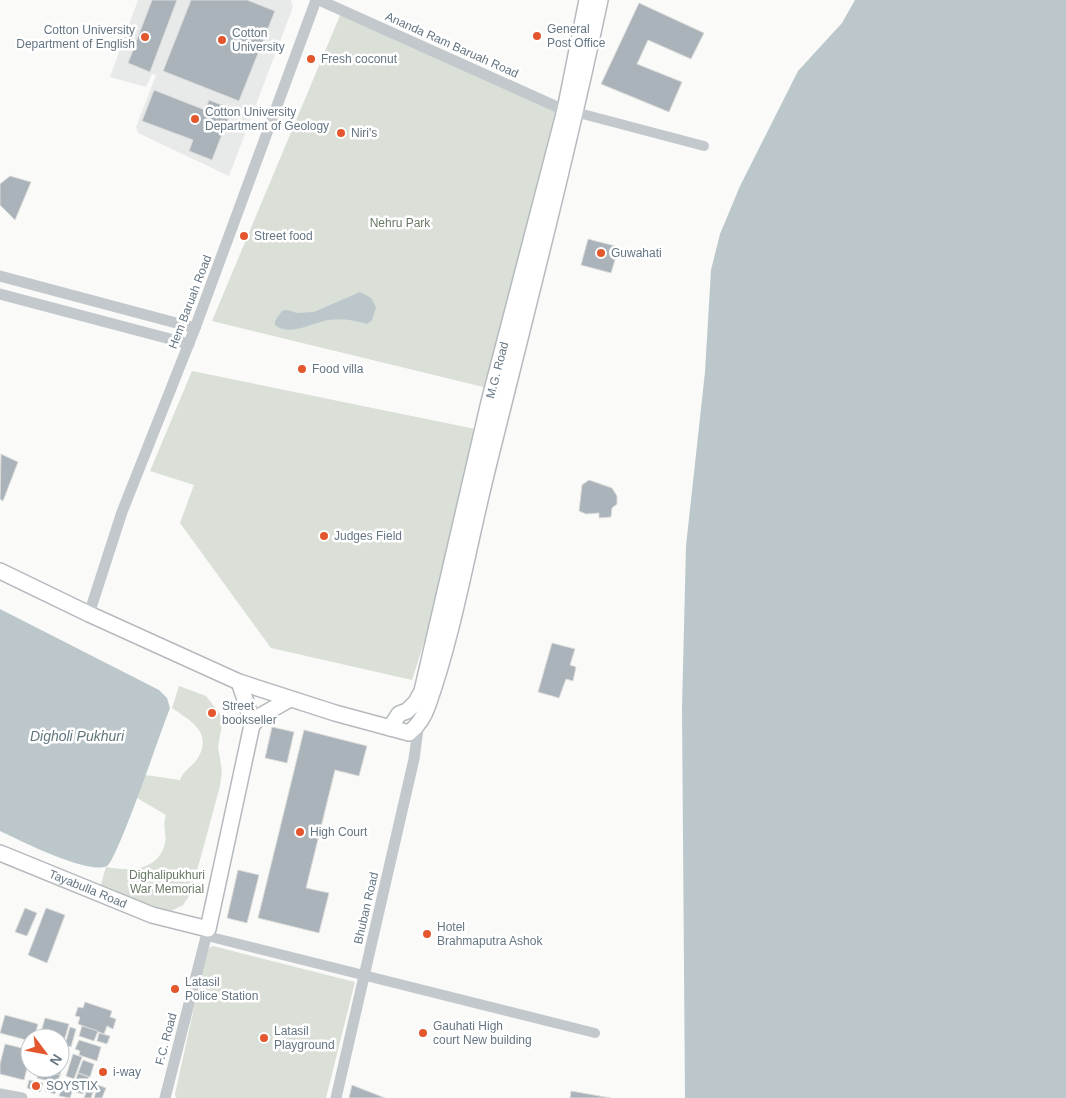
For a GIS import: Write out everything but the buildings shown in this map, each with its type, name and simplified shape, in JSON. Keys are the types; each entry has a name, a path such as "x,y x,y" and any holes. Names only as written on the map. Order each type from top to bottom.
{"main road":[{"name":"M.G. Road","path":"416,702 422,692 489,402 570,111 587,0"},
{"path":"0,571 89,614 239,682 390,728 409,732 420,724 428,707 443,656 570,111 600,0"},
{"path":"207,933 252,725 239,682"},
{"path":"252,725 262,716 290,699"},
{"path":"390,728 398,714 406,711 416,702"},
{"name":"Tayabulla Road","path":"0,853 152,915 177,921 207,933"}],"street":[{"name":"Ananda Ram Baruah Road","path":"317,0 570,111"},
{"name":"Hem Baruah Road","path":"89,614 122,512 196,328 317,0"},
{"path":"570,111 704,146"},
{"path":"0,276 196,328"},
{"path":"0,294 189,344"},
{"path":"416,702 420,724"},
{"name":"Bhuban Road","path":"336,1098 414,759 420,724"},
{"path":"207,933 595,1033"},
{"name":"F.C. Road","path":"165,1098 207,933"},
{"path":"0,1094 22,1098"}],"shaded area":[{"path":"138,0 291,0 293,7 229,176 138,133 136,127 156,75 152,74 146,87 110,77"}],"green space":[{"name":"Nehru Park","path":"341,13 565,110 500,391 212,321"},
{"name":"Judges Field","path":"192,371 485,431 454,549 412,680 271,648 180,523 194,485 150,471"},
{"name":"Dighalipukhuri War Memorial","path":"179,686 206,696 223,718 218,747 222,771 220,786 191,893 183,905 171,911 99,891 106,867 133,869 142,867 156,860 165,843 164,824 166,815 137,798 145,775 180,780 199,756 203,740 201,733 197,727 172,708"},
{"name":"Latasil Playground","path":"213,946 355,982 326,1098 176,1098 175,1094 207,949"}],"water":[{"path":"855,0 1066,0 1066,1098 685,1098 682,708 686,546 705,372 711,270 720,234 740,186 798,71 842,23"},
{"path":"360,292 371,298 376,307 372,320 367,324 338,319 287,330 275,325 275,321 282,311 287,310 297,313 314,312"},
{"name":"Digholi Pukhuri","path":"0,609 159,690 167,698 170,708 120,842 107,866 85,866 37,848 0,831"}],"place":[{"name":"General Post Office","path":"537,36"},
{"name":"Cotton University Department of English","path":"145,37"},
{"name":"Cotton University","path":"222,40"},
{"name":"Fresh coconut","path":"311,59"},
{"name":"Cotton University Department of Geology","path":"195,119"},
{"name":"Niri's","path":"341,133"},
{"name":"Street food","path":"244,236"},
{"name":"Guwahati","path":"601,253"},
{"name":"Food villa","path":"302,369"},
{"name":"Judges Field","path":"324,536"},
{"name":"Street bookseller","path":"212,713"},
{"name":"High Court","path":"300,832"},
{"name":"Hotel Brahmaputra Ashok","path":"427,934"},
{"name":"Latasil Police Station","path":"175,989"},
{"name":"Gauhati High court New building","path":"423,1033"},
{"name":"Latasil Playground","path":"264,1038"},
{"name":"i-way","path":"103,1072"},
{"name":"SOYSTIX","path":"36,1086"}]}
